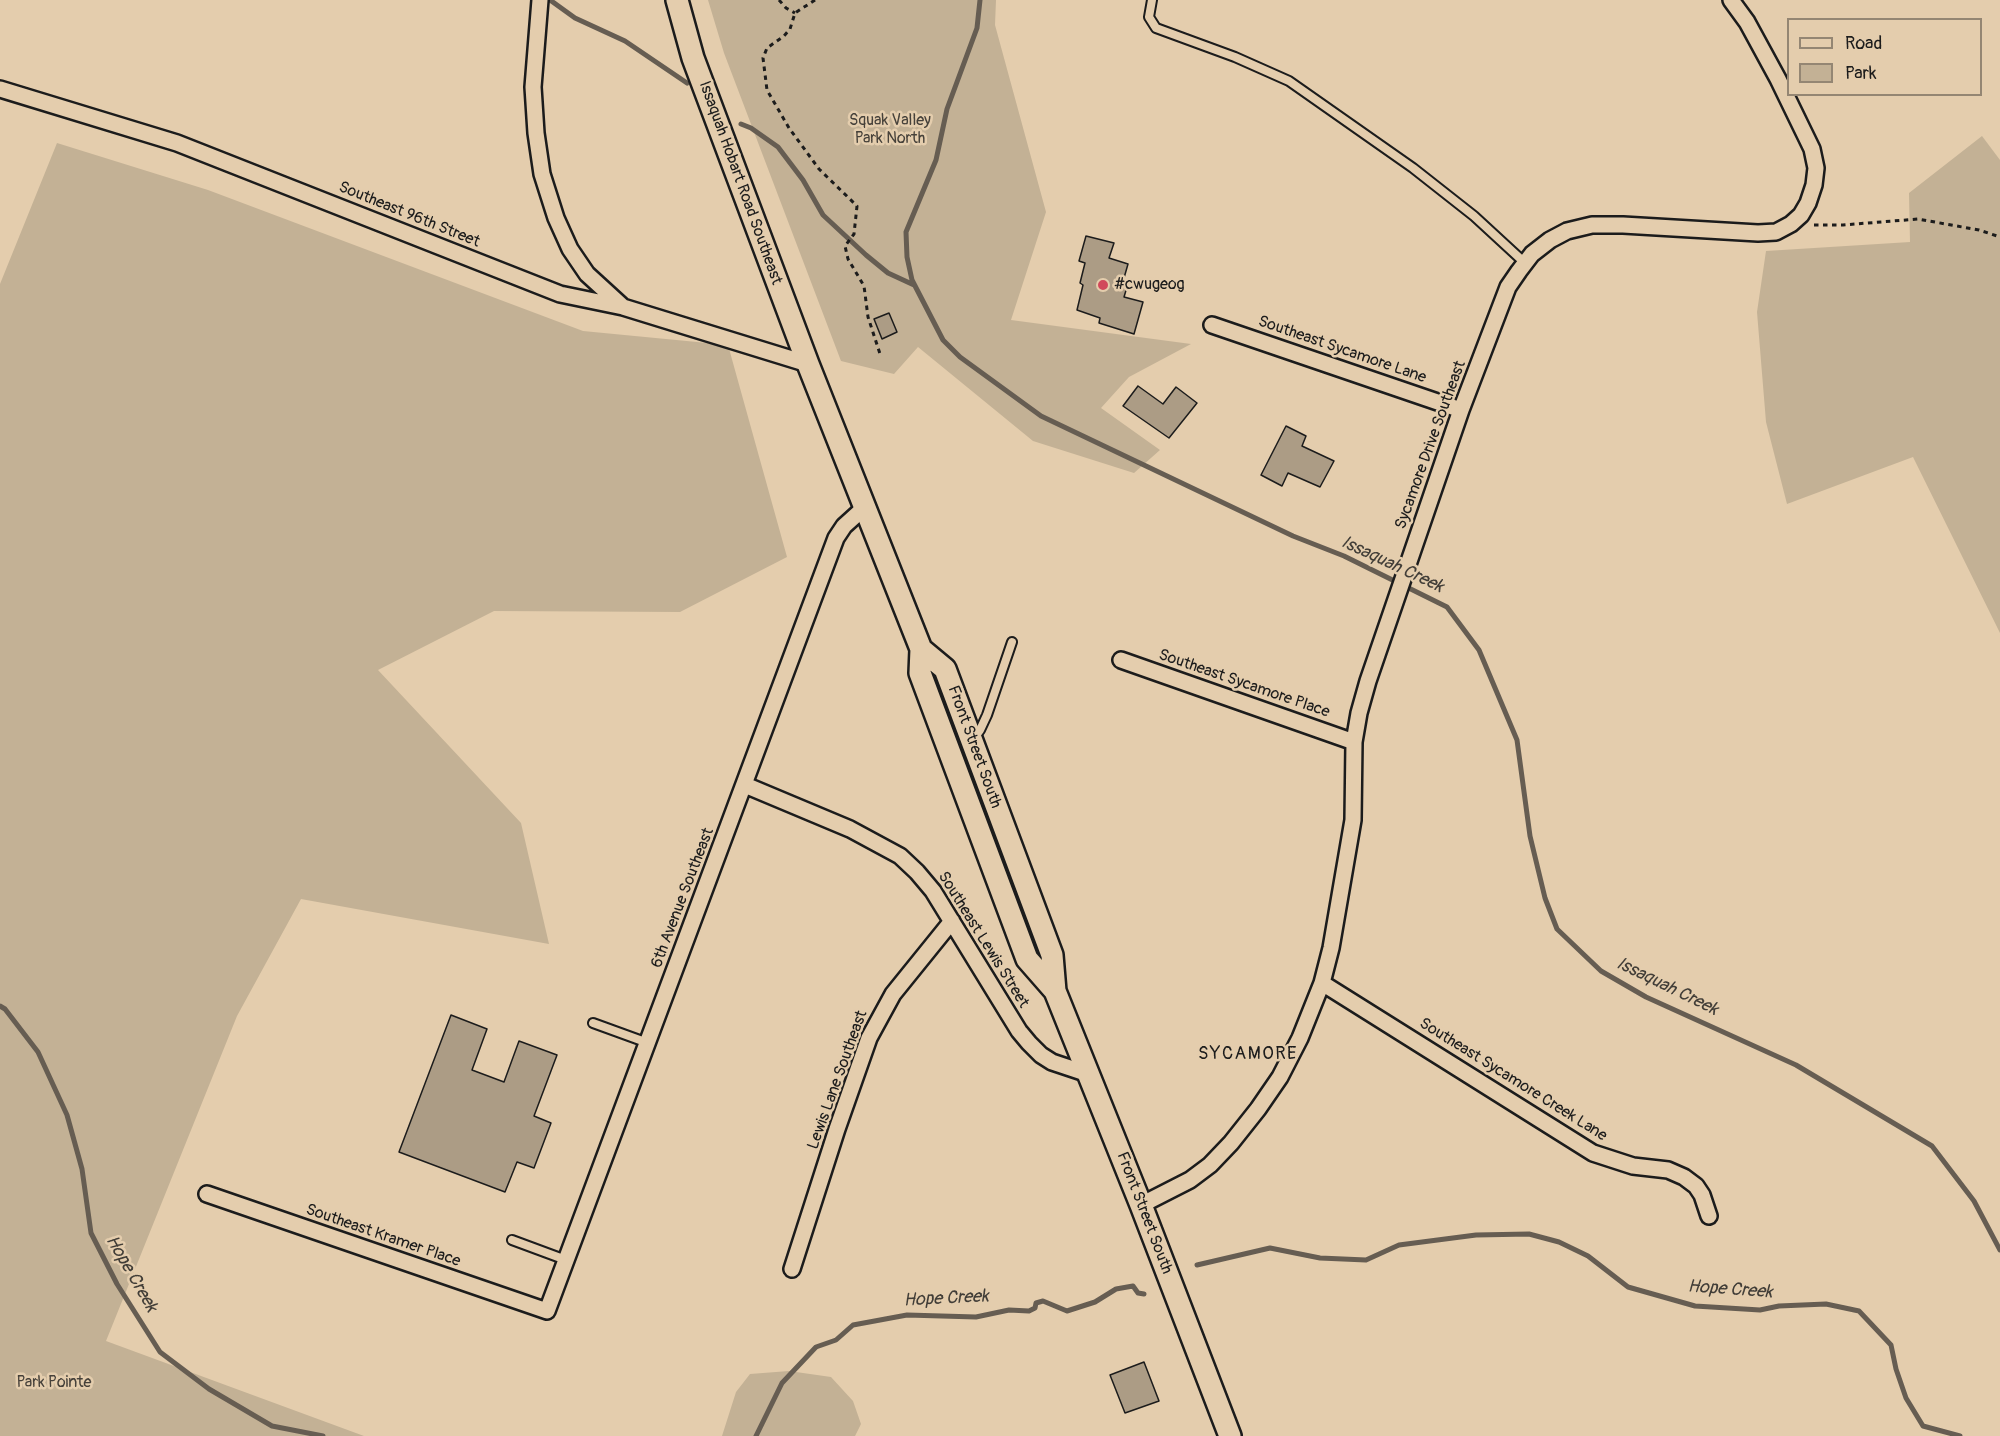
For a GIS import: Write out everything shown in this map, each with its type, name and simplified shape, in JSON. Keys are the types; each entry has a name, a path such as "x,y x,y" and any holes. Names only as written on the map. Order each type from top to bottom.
{"main road":[{"name":"Issaquah Hobart Road Southeast","path":"677,0 693,58 808,364"},
{"name":"Front Street South","path":"808,364 921,649 920,673 1027,959 1055,991"},
{"name":"Front Street South","path":"921,649 945,669 1052,955 1055,991 1230,1436"},
{"path":"974,820 998,812"}],"street":[{"path":"540,0 533,87 536,134 542,174 556,218 570,249 587,274 624,307"},
{"path":"1731,0 1747,22 1768,60 1812,149 1816,168 1814,185 1801,215 1791,224"},
{"name":"Southeast 96th Street","path":"0,89 177,143 560,294 624,307 808,364"},
{"name":"Sycamore Drive Southeast","path":"1141,1205 1190,1180 1210,1165 1231,1143 1280,1077 1300,1038 1322,983 1333,937 1353,820 1354,742 1359,713 1461,410 1508,287 1532,254 1550,240 1567,231 1592,225 1758,233 1776,232 1791,224"},
{"name":"Southeast Sycamore Lane","path":"1212,325 1461,410"},
{"name":"6th Avenue Southeast","path":"547,1311 836,538 844,526 865,507"},
{"name":"Southeast Sycamore Place","path":"1121,660 1354,742"},
{"name":"Southeast Lewis Street","path":"745,785 850,829 900,856 933,891 1019,1031 1029,1043 1052,1062 1088,1074"},
{"name":"Lewis Lane Southeast","path":"792,1269 837,1128 869,1038 892,994 952,921"},
{"name":"Southeast Sycamore Creek Lane","path":"1322,983 1593,1153 1633,1166 1668,1170 1684,1178 1696,1186 1702,1195 1709,1216"},
{"name":"Southeast Kramer Place","path":"207,1194 547,1311"}],"lane":[{"path":"1152,0 1149,17 1156,28 1235,57 1289,81 1439,188 1474,216 1525,263"},
{"path":"971,741 980,730 987,715 1012,642"},
{"path":"593,1023 648,1042"},
{"path":"512,1240 566,1260"}],"path":[{"path":"779,0 795,13"},
{"path":"816,0 795,13 790,29 767,48 763,58 767,90 789,128 819,169 856,206 854,234 845,246 848,259 864,286 868,318 881,357"},
{"path":"1791,224 1843,225 1918,219 1979,230 2000,237"}],"green space":[{"name":"Squak Valley Park North","path":"708,0 996,0 995,25 1046,212 1011,320 1191,344 1129,377 1101,408 1160,450 1134,473 1033,441 918,347 894,374 841,361 724,53"},
{"path":"1982,136 2000,160 2000,633 1913,457 1787,504 1766,422 1757,312 1766,251 1910,242 1909,193"},
{"name":"Park Pointe","path":"57,143 208,190 583,331 728,345 787,557 680,612 494,611 378,670 521,823 549,944 301,899 237,1016 106,1341 364,1436 0,1436 0,284"},
{"path":"789,1371 831,1377 853,1401 861,1424 855,1436 722,1436 736,1392 750,1374"}],"building":[{"name":"#cwugeog","path":"1086,236 1114,243 1109,258 1128,264 1122,285 1127,287 1124,297 1143,302 1134,334 1099,323 1100,318 1077,310 1085,263 1079,261"},
{"path":"889,313 897,332 882,339 874,319"},
{"path":"1138,386 1163,404 1176,387 1197,403 1169,438 1123,406"},
{"path":"1286,426 1306,436 1302,446 1334,461 1320,487 1288,473 1282,486 1261,475"},
{"path":"451,1015 487,1029 472,1070 504,1082 519,1041 557,1055 534,1116 551,1123 534,1168 517,1162 505,1192 399,1152"},
{"path":"1144,1362 1159,1401 1125,1413 1110,1375"}],"waterway":[{"path":"550,0 575,18 625,41 687,83"},
{"name":"Issaquah Creek","path":"980,0 977,28 947,109 936,160 906,232 907,257 912,280 943,340 960,357 1041,416 1293,536 1344,556 1447,607 1479,650 1517,740 1530,836 1545,898 1557,929 1601,971 1646,997 1796,1065 1932,1146 1974,1201 2000,1250"},
{"path":"741,124 751,128 778,147 803,180 823,215 888,273 914,285"},
{"name":"Hope Creek","path":"0,1006 5,1009 38,1052 67,1115 82,1169 91,1233 117,1284 160,1352 209,1389 272,1426 323,1436"},
{"name":"Hope Creek","path":"1197,1265 1270,1248 1320,1258 1366,1260 1399,1245 1476,1235 1529,1234 1559,1242 1588,1256 1628,1287 1695,1306 1760,1310 1779,1306 1826,1304 1859,1311 1891,1345 1906,1398 1923,1426 1960,1436"},
{"name":"Hope Creek","path":"756,1436 782,1383 816,1347 836,1340 853,1325 907,1315 976,1317 1009,1310 1029,1311 1035,1308 1036,1303 1043,1301 1067,1311 1095,1302 1116,1289 1133,1286 1138,1293 1144,1294"}],"place":[{"name":"#cwugeog","path":"1103,285"}],"district":[{"name":"SYCAMORE","path":"1248,1054"}]}
